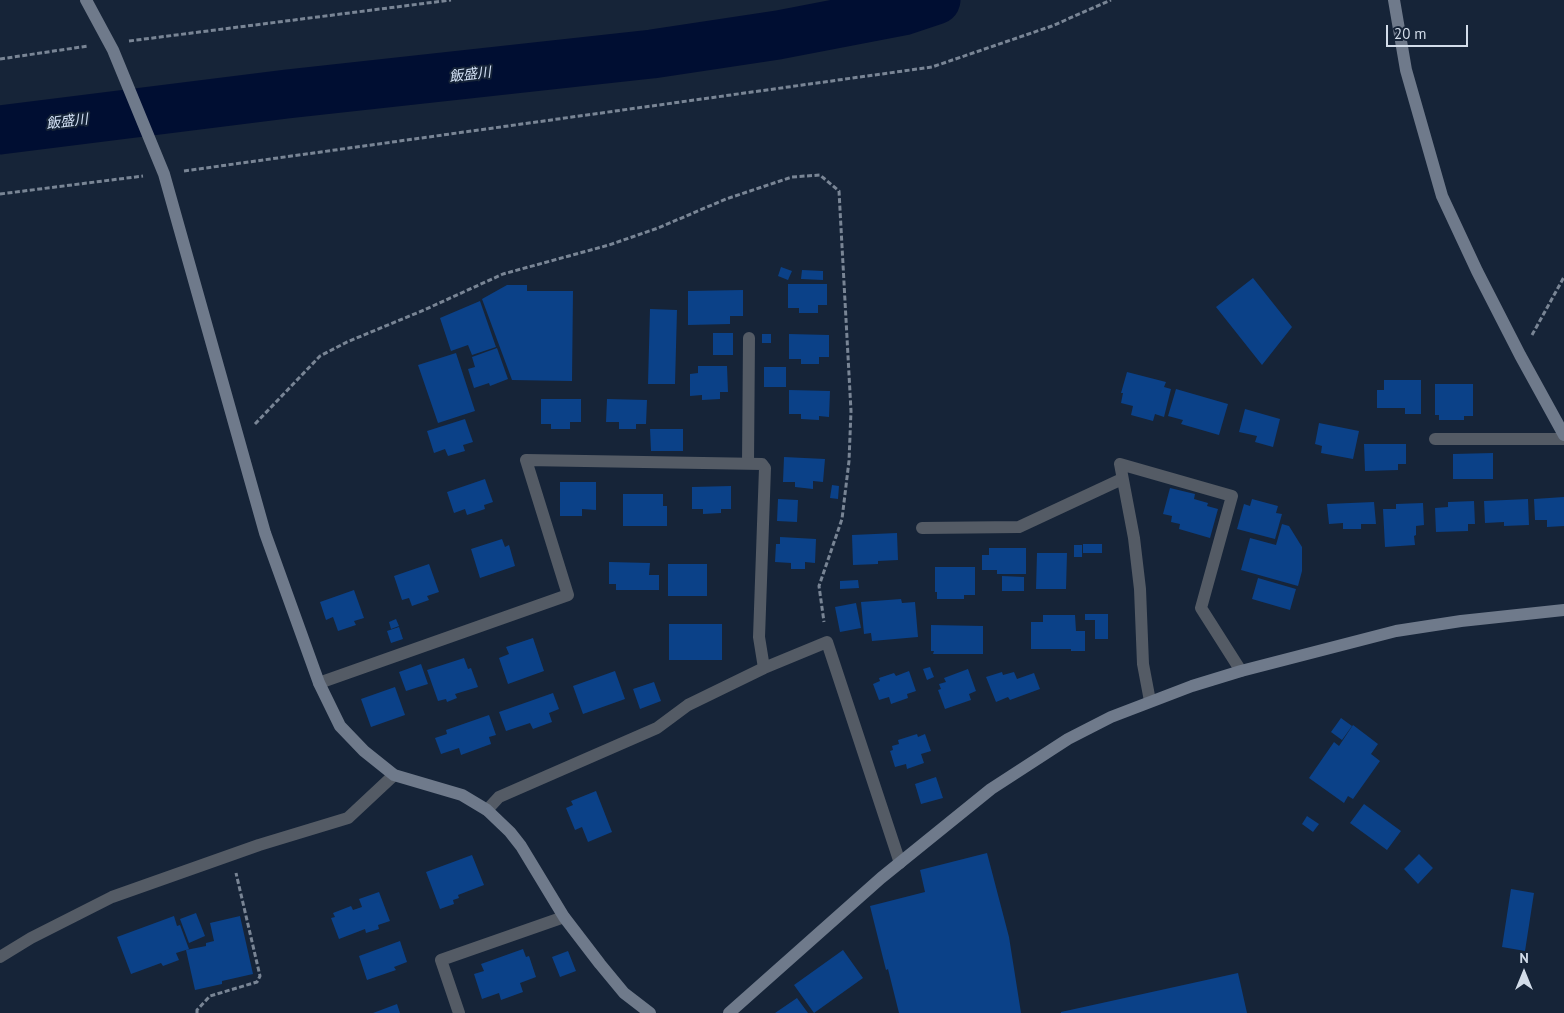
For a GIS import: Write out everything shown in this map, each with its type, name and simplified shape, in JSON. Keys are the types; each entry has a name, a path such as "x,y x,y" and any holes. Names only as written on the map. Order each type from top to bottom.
{"street":[{"path":"86,0 111,46 163,173 265,533 319,683 340,726 364,751 394,775 462,795 487,810 510,832 521,846 564,917 600,964 624,993 650,1013"},
{"path":"1394,0 1406,70 1442,196 1477,271 1564,435"},
{"path":"748,463 749,338"},
{"path":"1434,440 1564,440"},
{"path":"319,683 568,595 526,460 762,464 765,468 759,637 764,668"},
{"path":"1150,701 1143,664 1140,588 1134,538 1120,464 1232,496 1201,608 1241,671"},
{"path":"922,528 1018,527 1122,479"},
{"path":"729,1013 810,939 991,789 1068,739 1102,722 1150,701 1192,686 1241,671 1396,631 1461,621 1564,610"},
{"path":"487,810 499,797 657,728 688,705 764,668 828,642 900,863"},
{"path":"0,957 31,938 112,897 232,855 348,818 394,775"},
{"path":"459,1013 441,960 564,917"}],"path":[{"path":"0,59 111,46 451,0"},
{"path":"0,194 932,67 1052,26 1111,0"},
{"path":"238,442 320,356 347,342 503,274 610,245 658,228 726,198 792,177 820,175 839,191 851,411 849,461 842,518 819,586 828,642"},
{"path":"1520,355 1564,277"},
{"path":"197,1013 197,1010 210,996 257,982 260,976 232,855"}],"building":[{"path":"781,267 792,271 788,280 778,276"},
{"path":"802,270 823,271 823,280 801,279"},
{"path":"1253,278 1292,327 1262,365 1216,307"},
{"path":"788,284 827,284 827,305 818,305 818,313 799,313 799,308 788,308"},
{"path":"507,285 527,285 527,291 573,291 572,381 512,380 482,299"},
{"path":"743,290 743,316 730,316 730,324 688,325 688,291"},
{"path":"480,301 496,347 472,355 468,345 451,351 440,318"},
{"path":"650,309 677,310 675,384 648,384"},
{"path":"713,333 733,333 733,355 713,355"},
{"path":"762,334 771,334 771,343 762,343"},
{"path":"789,334 829,335 829,357 819,357 819,364 801,364 801,359 789,359"},
{"path":"497,348 508,379 490,386 489,383 474,388 468,369 475,367 472,357"},
{"path":"456,353 475,411 438,423 418,365"},
{"path":"698,366 727,366 728,392 720,392 720,399 702,400 702,395 690,396 690,374 698,373"},
{"path":"764,367 786,367 786,387 764,387"},
{"path":"1127,372 1166,382 1164,387 1171,389 1164,417 1155,414 1153,421 1131,415 1133,406 1121,403 1123,393 1121,393"},
{"path":"1384,380 1421,380 1421,414 1405,414 1405,408 1377,408 1377,390 1384,390"},
{"path":"1435,384 1473,384 1473,416 1464,416 1464,420 1439,420 1439,415 1435,415"},
{"path":"1176,389 1228,404 1219,435 1181,424 1183,420 1168,416"},
{"path":"789,390 830,391 829,417 819,416 819,420 801,419 801,414 789,414"},
{"path":"541,399 581,399 581,422 570,422 570,429 551,429 551,424 541,424"},
{"path":"607,399 647,400 646,424 636,424 636,429 619,429 619,422 606,422"},
{"path":"1245,409 1280,419 1273,447 1255,442 1257,436 1239,432"},
{"path":"465,419 473,442 463,445 465,451 448,456 445,449 434,453 427,431"},
{"path":"1319,423 1359,431 1353,459 1321,453 1322,446 1315,444"},
{"path":"650,429 683,429 683,451 651,451"},
{"path":"1364,444 1406,444 1406,464 1398,464 1398,470 1365,471"},
{"path":"1493,453 1493,479 1453,479 1453,454"},
{"path":"784,457 825,459 823,482 813,481 813,489 795,487 795,482 783,482"},
{"path":"485,479 493,502 484,505 485,509 467,515 465,509 454,513 447,492"},
{"path":"560,482 596,482 596,510 582,509 582,516 560,516"},
{"path":"832,485 839,486 838,499 830,498"},
{"path":"731,486 731,509 721,509 721,513 703,514 703,509 692,509 692,487"},
{"path":"1170,488 1195,494 1194,499 1208,503 1207,506 1218,509 1210,538 1179,529 1180,524 1171,522 1172,516 1163,514"},
{"path":"623,494 663,494 663,506 667,506 667,526 623,526"},
{"path":"1564,497 1564,526 1547,527 1547,520 1535,520 1534,499"},
{"path":"778,499 798,500 797,522 777,521"},
{"path":"1252,499 1278,506 1276,513 1282,514 1275,539 1237,529 1244,504 1250,506"},
{"path":"1528,499 1529,525 1504,526 1504,522 1485,523 1484,501"},
{"path":"1474,501 1475,524 1468,524 1468,531 1436,532 1435,508 1448,507 1448,502"},
{"path":"1374,502 1376,524 1361,524 1361,529 1343,529 1343,523 1329,524 1327,504"},
{"path":"1423,503 1424,525 1416,526 1415,545 1385,547 1383,509 1396,509 1396,504"},
{"path":"1282,524 1289,526 1302,547 1302,571 1298,586 1241,570 1250,538 1276,545"},
{"path":"897,533 898,560 878,561 878,564 853,565 852,535"},
{"path":"780,537 816,539 815,563 805,562 805,569 791,569 791,563 775,562 776,544 780,544"},
{"path":"502,539 505,547 509,545 515,566 480,578 471,549"},
{"path":"1083,544 1102,544 1102,553 1083,553"},
{"path":"1074,545 1082,545 1082,557 1074,557"},
{"path":"989,548 1026,548 1026,574 997,574 997,570 982,570 982,555 989,555"},
{"path":"1037,553 1067,553 1066,589 1036,589"},
{"path":"609,562 650,563 649,575 659,575 659,590 616,590 616,584 609,584"},
{"path":"429,564 439,592 427,596 429,600 412,606 409,598 402,600 394,576"},
{"path":"668,564 707,564 707,596 668,596"},
{"path":"935,567 975,567 975,595 964,595 964,599 937,599 937,592 935,592"},
{"path":"1002,576 1024,577 1024,591 1002,591"},
{"path":"1258,578 1296,589 1290,610 1252,599"},
{"path":"858,580 859,588 840,589 840,581"},
{"path":"354,590 364,618 354,621 356,625 338,631 333,617 326,620 320,602"},
{"path":"901,599 902,603 915,602 918,637 872,641 871,633 864,634 861,602"},
{"path":"856,603 861,628 840,632 835,607"},
{"path":"1085,614 1108,614 1108,639 1095,639 1095,620 1085,620"},
{"path":"1043,615 1075,615 1076,631 1085,631 1085,651 1031,649 1031,622 1043,622"},
{"path":"396,619 399,626 391,629 389,622"},
{"path":"669,624 722,624 722,660 669,660"},
{"path":"931,625 983,626 983,654 933,654 934,651 931,651"},
{"path":"399,627 403,639 391,643 387,631"},
{"path":"533,638 544,671 508,684 499,658 509,654 506,647"},
{"path":"464,658 468,669 471,668 478,687 455,694 457,698 447,702 446,699 438,701 427,670"},
{"path":"421,664 428,684 406,691 399,672"},
{"path":"930,667 934,677 927,680 923,669"},
{"path":"968,669 976,691 969,694 971,700 945,709 938,690 941,689 939,684 946,682 944,678"},
{"path":"615,671 625,699 583,714 573,686"},
{"path":"909,671 916,691 907,694 908,698 891,704 889,697 879,700 873,684 880,681 879,678 894,673 896,676"},
{"path":"1002,672 1003,675 1014,672 1017,679 1034,673 1040,689 1010,700 1008,697 996,702 986,677"},
{"path":"654,682 661,701 640,709 633,689"},
{"path":"395,687 405,715 371,727 361,699"},
{"path":"553,693 559,709 549,713 552,722 533,729 530,723 506,731 499,712"},
{"path":"489,715 496,735 489,737 491,744 461,755 459,748 441,754 435,738 447,734 446,730"},
{"path":"1341,718 1352,726 1342,740 1331,732"},
{"path":"1353,725 1378,744 1371,754 1380,761 1353,799 1348,796 1344,803 1309,778 1334,742 1339,746"},
{"path":"917,734 918,737 925,734 931,751 921,754 924,763 907,769 906,764 895,767 890,751 893,750 892,746 899,744 898,740"},
{"path":"936,777 943,798 921,804 915,784"},
{"path":"596,791 612,832 588,842 582,827 575,830 566,808 573,805 571,801"},
{"path":"1364,804 1401,831 1387,850 1350,823"},
{"path":"1307,816 1319,824 1313,832 1302,824"},
{"path":"987,853 1009,937 1021,1013 899,1013 870,906 925,892 920,870"},
{"path":"1419,854 1433,868 1418,884 1404,869"},
{"path":"472,855 484,885 458,895 459,898 453,900 454,904 440,909 426,872"},
{"path":"1511,889 1534,893 1525,951 1502,947"},
{"path":"379,892 390,921 378,925 379,929 366,933 365,929 339,939 331,918 335,917 333,913 351,906 353,910 362,907 359,899"},
{"path":"196,913 205,936 189,943 180,919"},
{"path":"174,916 177,926 180,925 189,949 176,953 179,960 163,966 161,963 131,974 117,937"},
{"path":"240,916 253,974 195,990 186,950 206,946 206,943 214,941 210,923"},
{"path":"400,941 407,962 394,967 396,970 367,980 359,956"},
{"path":"523,949 526,957 529,956 536,977 520,983 523,992 501,1000 499,993 482,999 474,974 484,971 481,964"},
{"path":"843,950 863,978 814,1013 794,985"},
{"path":"568,951 576,971 560,977 552,957"},
{"path":"1238,973 1247,1013 1061,1013 1061,1012"},
{"path":"797,998 808,1013 775,1013"},
{"path":"397,1004 400,1013 373,1013"}],"waterway":[{"name":"飯盛川","path":"0,130 287,94 652,54 778,35 903,11 936,0"}]}
